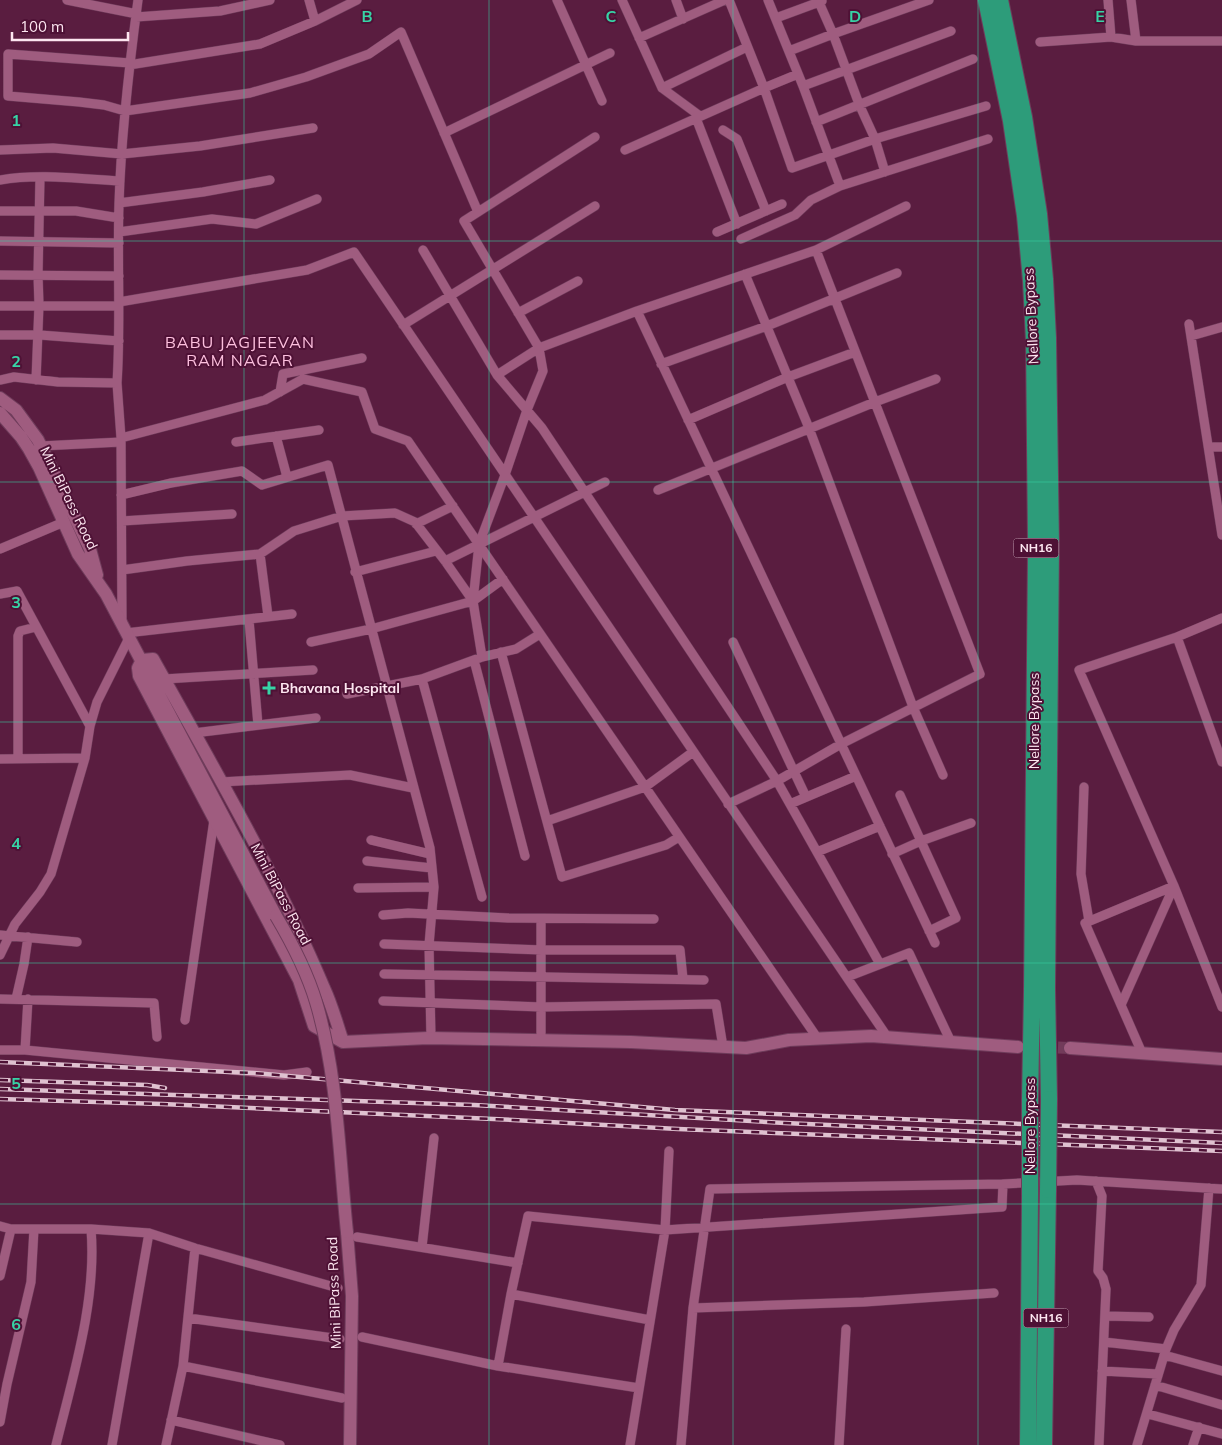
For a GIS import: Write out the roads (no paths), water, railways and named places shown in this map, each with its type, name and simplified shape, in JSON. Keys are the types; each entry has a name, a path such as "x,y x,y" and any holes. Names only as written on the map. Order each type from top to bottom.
{"highway":[{"name":"Nellore Bypass","path":"986,0 1011,121 1025,216 1034,341 1036,547 1028,1445"},
{"name":"Nellore Bypass","path":"1000,0 1024,117 1039,214 1048,338 1051,545 1047,989 1049,1099 1044,1445"}],"street":[{"path":"67,0 136,15 220,12 270,0"},
{"path":"0,955 5,935 40,892 50,874 85,758 90,726 97,702 126,632 122,570 121,440 117,383 119,341 119,203 130,64 138,0"},
{"path":"309,0 315,21"},
{"path":"357,0 345,3 315,21 260,44 130,64 4,54 4,95 79,102 126,111 264,90 369,54 401,32 478,212"},
{"path":"557,0 602,101"},
{"path":"622,0 662,88 698,117 737,224"},
{"path":"676,0 683,19"},
{"path":"639,38 725,0"},
{"path":"729,0 764,88 792,168 875,139 986,106"},
{"path":"768,0 803,86 840,186"},
{"path":"789,51 929,0"},
{"path":"1108,0 1111,37"},
{"path":"1131,0 1136,41"},
{"path":"776,18 820,1 859,104 875,139 885,172"},
{"path":"803,86 951,31"},
{"path":"1040,42 1111,37 1136,41 1222,41"},
{"path":"662,88 748,47"},
{"path":"444,133 610,53"},
{"path":"816,122 973,59"},
{"path":"625,150 798,74"},
{"path":"0,150 53,148 122,154 200,146 313,128"},
{"path":"723,130 737,139 766,211"},
{"path":"525,856 478,659 472,601 479,544 543,371 539,348 464,221 596,137"},
{"path":"741,239 794,215 811,200 840,186 988,138"},
{"path":"0,180 18,177 40,177 120,181"},
{"path":"36,380 39,305 40,177"},
{"path":"119,203 203,192 270,180"},
{"path":"119,232 212,220 256,224 317,199"},
{"path":"718,232 782,204"},
{"path":"403,325 594,206"},
{"path":"497,375 539,348 637,311 816,250 906,206"},
{"path":"0,211 76,211 119,218"},
{"path":"0,241 119,243"},
{"path":"423,250 497,375 542,428 777,781 880,964"},
{"path":"728,804 777,781 841,744 980,674 816,250"},
{"path":"0,306 119,304 307,270 354,252 888,1038"},
{"path":"661,364 767,326 897,273"},
{"path":"745,274 809,428 913,708 943,775"},
{"path":"0,275 119,276"},
{"path":"518,313 578,281"},
{"path":"637,311 935,943"},
{"path":"1189,324 1210,447 1222,534"},
{"path":"1191,336 1222,327"},
{"path":"0,335 38,335 119,341"},
{"path":"688,420 788,377 856,352"},
{"path":"280,392 282,374 362,358"},
{"path":"0,380 14,377 58,382 117,383"},
{"path":"658,490 936,378"},
{"path":"41,446 121,440 266,400 303,379 362,392 375,429 408,441 818,1039"},
{"path":"0,398 16,410 41,446 90,549 98,581"},
{"name":"Mini BiPass Road","path":"0,413 29,449 78,554 98,581 142,660 293,946 316,1002 328,1054 352,1296 349,1378 350,1445"},
{"path":"236,442 320,430"},
{"path":"276,436 287,477"},
{"path":"1210,447 1222,448"},
{"path":"122,495 171,483 242,471 262,485 328,465 430,854 434,887 429,945 431,1038"},
{"path":"445,560 605,482"},
{"path":"416,524 453,506"},
{"path":"122,570 187,560 260,554 294,531 342,516 395,513 416,524 445,560 472,601"},
{"path":"122,520 232,514"},
{"path":"0,549 64,522"},
{"path":"356,572 436,551"},
{"path":"260,554 268,616"},
{"path":"311,642 371,629 472,601 503,579"},
{"path":"0,594 17,591 90,726"},
{"path":"126,632 292,614"},
{"path":"1222,618 1177,637 1079,670 1174,886 1222,1007"},
{"path":"249,620 258,725"},
{"path":"18,758 18,636 20,631 36,627"},
{"path":"347,694 422,679 478,659 516,649 540,634"},
{"path":"1177,637 1222,762"},
{"path":"733,642 806,797"},
{"path":"501,652 562,877 666,845 679,837"},
{"path":"343,1042 325,990 292,916 257,848 153,659 142,660 138,668 139,676 299,980 314,1026 343,1042 431,1038 631,1042 746,1048 789,1040 871,1036 1018,1047"},
{"path":"164,679 313,670"},
{"path":"422,679 482,897"},
{"path":"194,733 316,718"},
{"path":"547,821 645,787 693,752"},
{"path":"0,759 85,758"},
{"path":"221,782 350,775 413,788"},
{"path":"790,804 856,776"},
{"path":"1084,787 1081,874 1089,921"},
{"path":"900,795 956,918 929,931"},
{"path":"185,1020 214,820"},
{"path":"892,854 921,841 971,823"},
{"path":"817,852 880,826"},
{"path":"371,840 430,854"},
{"path":"367,861 432,868"},
{"path":"1142,1053 1085,923 1174,886"},
{"path":"1120,1005 1174,886"},
{"path":"358,888 434,887"},
{"path":"383,915 408,913 541,918 654,919"},
{"path":"541,918 541,1040"},
{"path":"5,935 77,942"},
{"path":"16,999 28,937"},
{"path":"384,944 541,950 680,950 683,979"},
{"path":"846,977 909,953 951,1042"},
{"path":"384,974 704,980"},
{"path":"0,999 154,1003 157,1037"},
{"path":"25,1050 28,999"},
{"path":"383,1001 541,1006 716,1004 723,1047"},
{"path":"1070,1048 1222,1059"},
{"path":"0,1050 25,1050 284,1075 307,1072"},
{"path":"422,1247 434,1138"},
{"path":"630,1445 665,1230 669,1151"},
{"path":"682,1445 693,1308 710,1189 1003,1184 1077,1180 1222,1189"},
{"path":"1096,1181 1102,1196 1098,1272 1103,1278 1106,1289 1099,1445"},
{"path":"498,1366 528,1216 665,1230 1002,1207 1003,1184"},
{"path":"1137,1445 1148,1414 1165,1352 1174,1330 1201,1285 1209,1188"},
{"path":"0,1226 34,1229 91,1228 149,1233 195,1248 338,1288"},
{"path":"0,1276 11,1228"},
{"path":"56,1445 83,1331 93,1254 91,1228"},
{"path":"0,1422 31,1282 34,1229"},
{"path":"112,1445 149,1233"},
{"path":"357,1237 518,1263"},
{"path":"166,1445 183,1366 195,1248"},
{"path":"693,1308 864,1302 994,1293"},
{"path":"511,1294 650,1320"},
{"path":"1105,1316 1149,1317"},
{"path":"188,1318 340,1339"},
{"path":"839,1445 846,1329"},
{"path":"362,1337 498,1366 639,1388"},
{"path":"1104,1342 1165,1352 1222,1371"},
{"path":"183,1366 342,1398"},
{"path":"1102,1371 1158,1374"},
{"path":"1155,1385 1222,1404"},
{"path":"1148,1414 1154,1414 1171,1421 1222,1434"},
{"path":"172,1420 280,1445"},
{"path":"1193,1445 1198,1427"}],"tunnel":[{"path":"1040,1047 1070,1048"}],"railway":[{"path":"0,1062 254,1073 675,1110 1222,1132"},
{"path":"0,1080 147,1085 165,1088"},
{"path":"0,1089 474,1105 785,1123 1222,1143"},
{"path":"0,1099 162,1104 678,1129 1222,1151"}],"place":[{"name":"Bhavana Hospital","path":"269,688"}],"district":[{"name":"BABU JAGJEEVAN RAM NAGAR","path":"240,351"}]}
